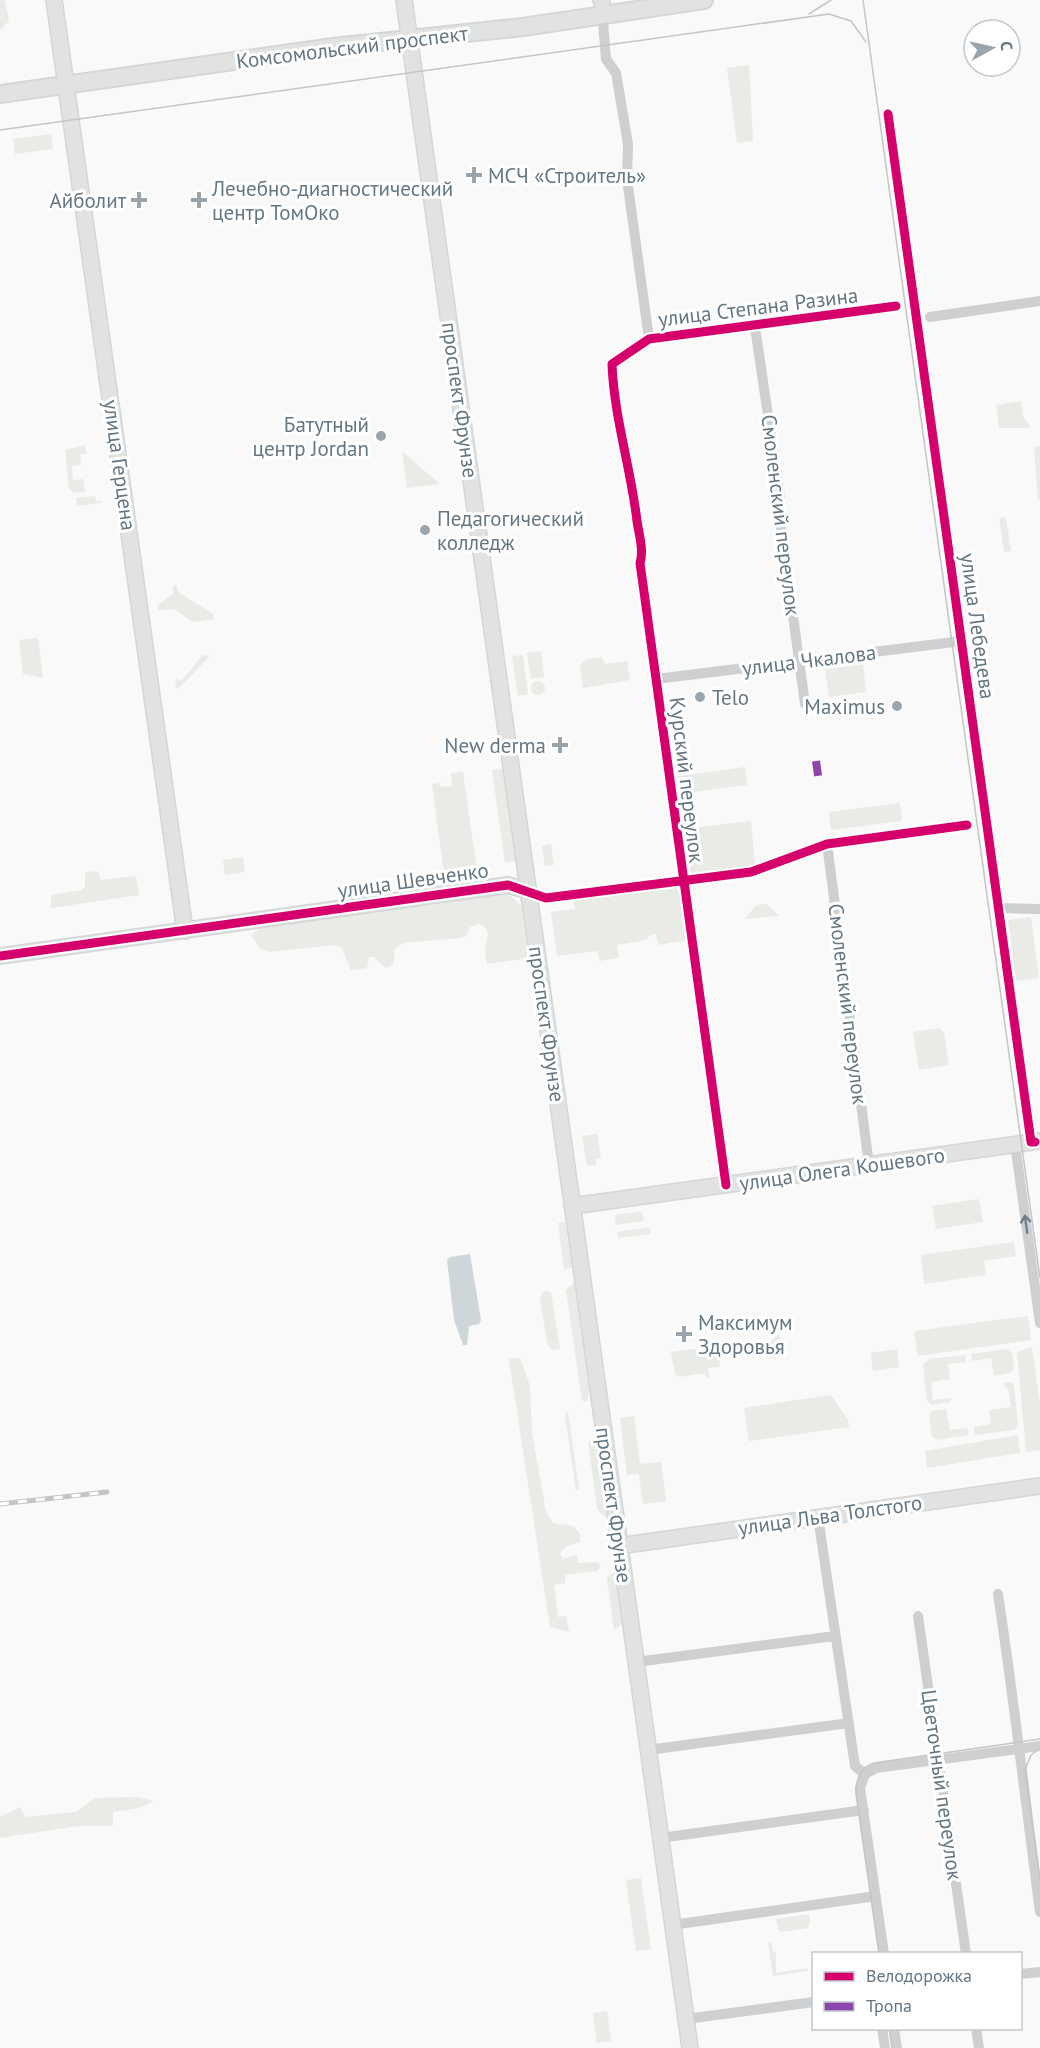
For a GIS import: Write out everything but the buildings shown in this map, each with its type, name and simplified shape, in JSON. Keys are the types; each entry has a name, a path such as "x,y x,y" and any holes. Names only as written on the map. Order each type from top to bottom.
{"main road":[{"name":"Комсомольский проспект","path":"0,94 65,81 408,35 602,6 627,0"},
{"name":"Комсомольский проспект","path":"602,6 704,0"},
{"name":"Комсомольский проспект","path":"0,85 65,81"}],"street":[{"name":"улица Герцена","path":"54,0 185,931"},
{"name":"проспект Фрунзе","path":"404,0 690,2048"},
{"path":"602,6 606,59 616,73 628,144 627,179 649,339"},
{"name":"улица Лебедева","path":"888,114 1000,908 1029,1142 1040,1323"},
{"path":"930,317 1040,301"},
{"name":"улица Степана Разина","path":"613,382 612,364 649,339 755,327 897,306"},
{"name":"Смоленский переулок","path":"755,327 780,493 780,520 805,704"},
{"name":"Курский переулок","path":"613,382 631,476 642,556 640,563 682,880 726,1185"},
{"name":"улица Чкалова","path":"656,679 962,641"},
{"name":"улица Шевченко","path":"0,956 507,885 546,898 755,871 827,844 967,825"},
{"name":"Смоленский переулок","path":"827,844 869,1165"},
{"path":"1000,908 1040,909"},
{"name":"улица Олега Кошевого","path":"572,1206 1029,1142"},
{"name":"улица Льва Толстого","path":"620,1546 1040,1486"},
{"path":"818,1517 855,1766 865,1774"},
{"path":"998,1594 1040,1912"},
{"name":"Цветочный переулок","path":"918,1616 966,1952"},
{"path":"636,1662 836,1636"},
{"path":"648,1750 849,1723"},
{"path":"884,1952 860,1788 865,1774 876,1768 1040,1746"},
{"path":"660,1838 864,1810"},
{"path":"672,1925 876,1896"},
{"path":"1022,1974 1040,1972"},
{"path":"686,2019 812,2002"},
{"path":"882,2030 885,2048"},
{"path":"894,2030 897,2048"},
{"path":"976,2030 979,2048"}],"shaded area":[{"path":"0,0 5,0 9,21 0,30"},
{"path":"749,65 753,141 737,143 727,68"},
{"path":"51,134 53,149 15,154 13,139"},
{"path":"1021,401 1023,416 1031,428 999,428 996,405"},
{"path":"85,445 87,454 80,455 81,465 72,466 73,480 83,479 85,492 74,493 69,488 65,450"},
{"path":"1040,446 1040,500 1038,500 1034,447"},
{"path":"402,451 440,484 407,488"},
{"path":"95,496 96,501 102,501 102,503 77,506 76,498"},
{"path":"1006,517 1011,551 1004,552 999,518"},
{"path":"177,585 178,592 213,614 214,619 193,622 174,609 158,610 158,605 173,594 173,586"},
{"path":"38,638 43,678 23,674 19,640"},
{"path":"541,651 544,677 531,679 527,653"},
{"path":"203,655 210,656 178,689 175,687 177,678 181,681"},
{"path":"523,655 528,694 518,696 512,656"},
{"path":"602,657 605,664 627,661 630,680 583,688 580,665 587,659"},
{"path":"863,664 866,692 829,697 825,669"},
{"path":"535,681 541,681 545,688 541,695 535,695 531,691 531,685"},
{"path":"745,767 747,785 680,794 678,776"},
{"path":"504,769 516,861 505,863 492,770"},
{"path":"463,772 477,870 444,874 432,784 440,783 441,787 452,786 451,773"},
{"path":"900,803 902,821 831,830 829,812"},
{"path":"751,821 755,865 691,875 685,829"},
{"path":"551,844 554,865 545,866 542,846"},
{"path":"243,857 245,872 225,875 223,860"},
{"path":"98,872 101,880 136,876 139,895 51,908 51,895 82,890 85,886 85,873"},
{"path":"676,887 680,894 687,940 658,945 656,934 650,935 646,940 617,945 619,958 599,961 597,951 557,956 551,912 575,909 573,898"},
{"path":"505,891 521,905 528,958 487,964 485,951 488,933 484,926 478,924 470,927 467,935 460,938 403,943 395,949 393,965 386,968 374,957 369,957 367,968 351,970 342,948 335,945 269,952 260,948 251,936 260,928 406,906 444,903"},
{"path":"767,904 779,916 745,919 756,905"},
{"path":"1031,917 1039,978 1016,981 1008,920"},
{"path":"939,1028 944,1032 949,1065 919,1070 913,1032"},
{"path":"597,1134 601,1158 596,1159 596,1165 587,1166 582,1136"},
{"path":"979,1199 983,1222 936,1229 932,1206"},
{"path":"642,1211 644,1221 616,1225 615,1215"},
{"path":"565,1222 572,1268 564,1269 558,1223"},
{"path":"650,1227 651,1234 618,1238 617,1232"},
{"path":"1014,1242 1016,1256 984,1261 986,1275 924,1284 921,1255"},
{"path":"470,1254 481,1320 479,1324 469,1326 467,1345 463,1345 454,1320 447,1260 450,1257"},
{"path":"574,1283 589,1391 587,1401 582,1401 566,1290"},
{"path":"544,1291 551,1292 560,1349 551,1350 547,1342 540,1297"},
{"path":"1028,1316 1031,1340 918,1356 914,1331"},
{"path":"779,1334 782,1356 768,1358 767,1344"},
{"path":"717,1346 720,1367 708,1368 709,1377 706,1378 705,1373 679,1377 675,1374 671,1352"},
{"path":"1032,1347 1040,1403 1040,1450 1026,1452 1017,1352"},
{"path":"897,1349 899,1367 873,1371 871,1353"},
{"path":"1007,1349 1012,1353 1014,1368 1011,1373 994,1376 991,1358 972,1361 971,1354"},
{"path":"965,1355 966,1362 948,1364 950,1379 931,1382 933,1400 952,1398 950,1402 931,1405 927,1401 923,1365 929,1359"},
{"path":"520,1358 530,1386 532,1433 546,1512 553,1523 574,1526 580,1534 580,1542 565,1547 560,1554 563,1559 577,1555 578,1563 598,1562 601,1567 597,1571 565,1575 565,1583 554,1585 558,1617 566,1616 569,1632 550,1627 509,1359"},
{"path":"1011,1382 1014,1385 1018,1425 1014,1430 975,1435 974,1427 991,1424 989,1410 1011,1407 1008,1388 1005,1388 1004,1383"},
{"path":"831,1395 848,1420 849,1427 749,1441 744,1408"},
{"path":"946,1409 950,1430 968,1428 968,1435 937,1440 932,1436 929,1414 932,1411"},
{"path":"568,1411 579,1489 576,1490 565,1415"},
{"path":"634,1416 640,1464 661,1462 666,1501 643,1504 639,1474 627,1475 620,1418"},
{"path":"1018,1435 1020,1453 927,1468 925,1451"},
{"path":"596,1440 607,1519 597,1509 588,1441"},
{"path":"615,1570 622,1624 614,1630 607,1578"},
{"path":"137,1797 154,1801 139,1808 113,1812 113,1826 78,1826 0,1838 0,1817 20,1807 26,1817 76,1812 95,1798"},
{"path":"641,1878 651,1949 636,1951 626,1880"},
{"path":"809,1914 808,1928 782,1932 778,1930 776,1919"},
{"path":"768,1943 771,1943 773,1952 776,1952 776,1973 807,1968 808,1971 773,1976"},
{"path":"607,2011 611,2041 597,2043 593,2013"}],"tram line":[{"path":"809,14 831,0"},
{"path":"863,0 1040,1278"},
{"path":"0,130 829,14 851,21 866,42"},
{"path":"879,1952 856,1794 858,1779 862,1771 874,1763 1040,1739"},
{"path":"1040,1748 1031,1755 1025,1770 1040,1881"},
{"path":"889,2030 892,2048"}],"railway":[{"path":"0,1504 107,1492"}],"marked path":[{"path":"816,761 819,782"}],"cycle path":[{"path":"888,114 1031,1142 1035,1142"},
{"path":"726,1185 640,563 641,542 616,404 612,364 649,339 896,306"},
{"path":"0,956 508,885 546,898 751,872 827,844 967,825"}],"place":[{"name":"МСЧ «Строитель»","path":"474,175"},
{"name":"Айболит","path":"139,200"},
{"name":"Лечебно-диагностический центр ТомОко","path":"199,200"},
{"name":"Батутный центр Jordan","path":"381,436"},
{"name":"Педагогический колледж","path":"425,530"},
{"name":"Telo","path":"700,697"},
{"name":"Maximus","path":"897,706"},
{"name":"New derma","path":"560,745"},
{"name":"Максимум Здоровья","path":"684,1334"}]}
